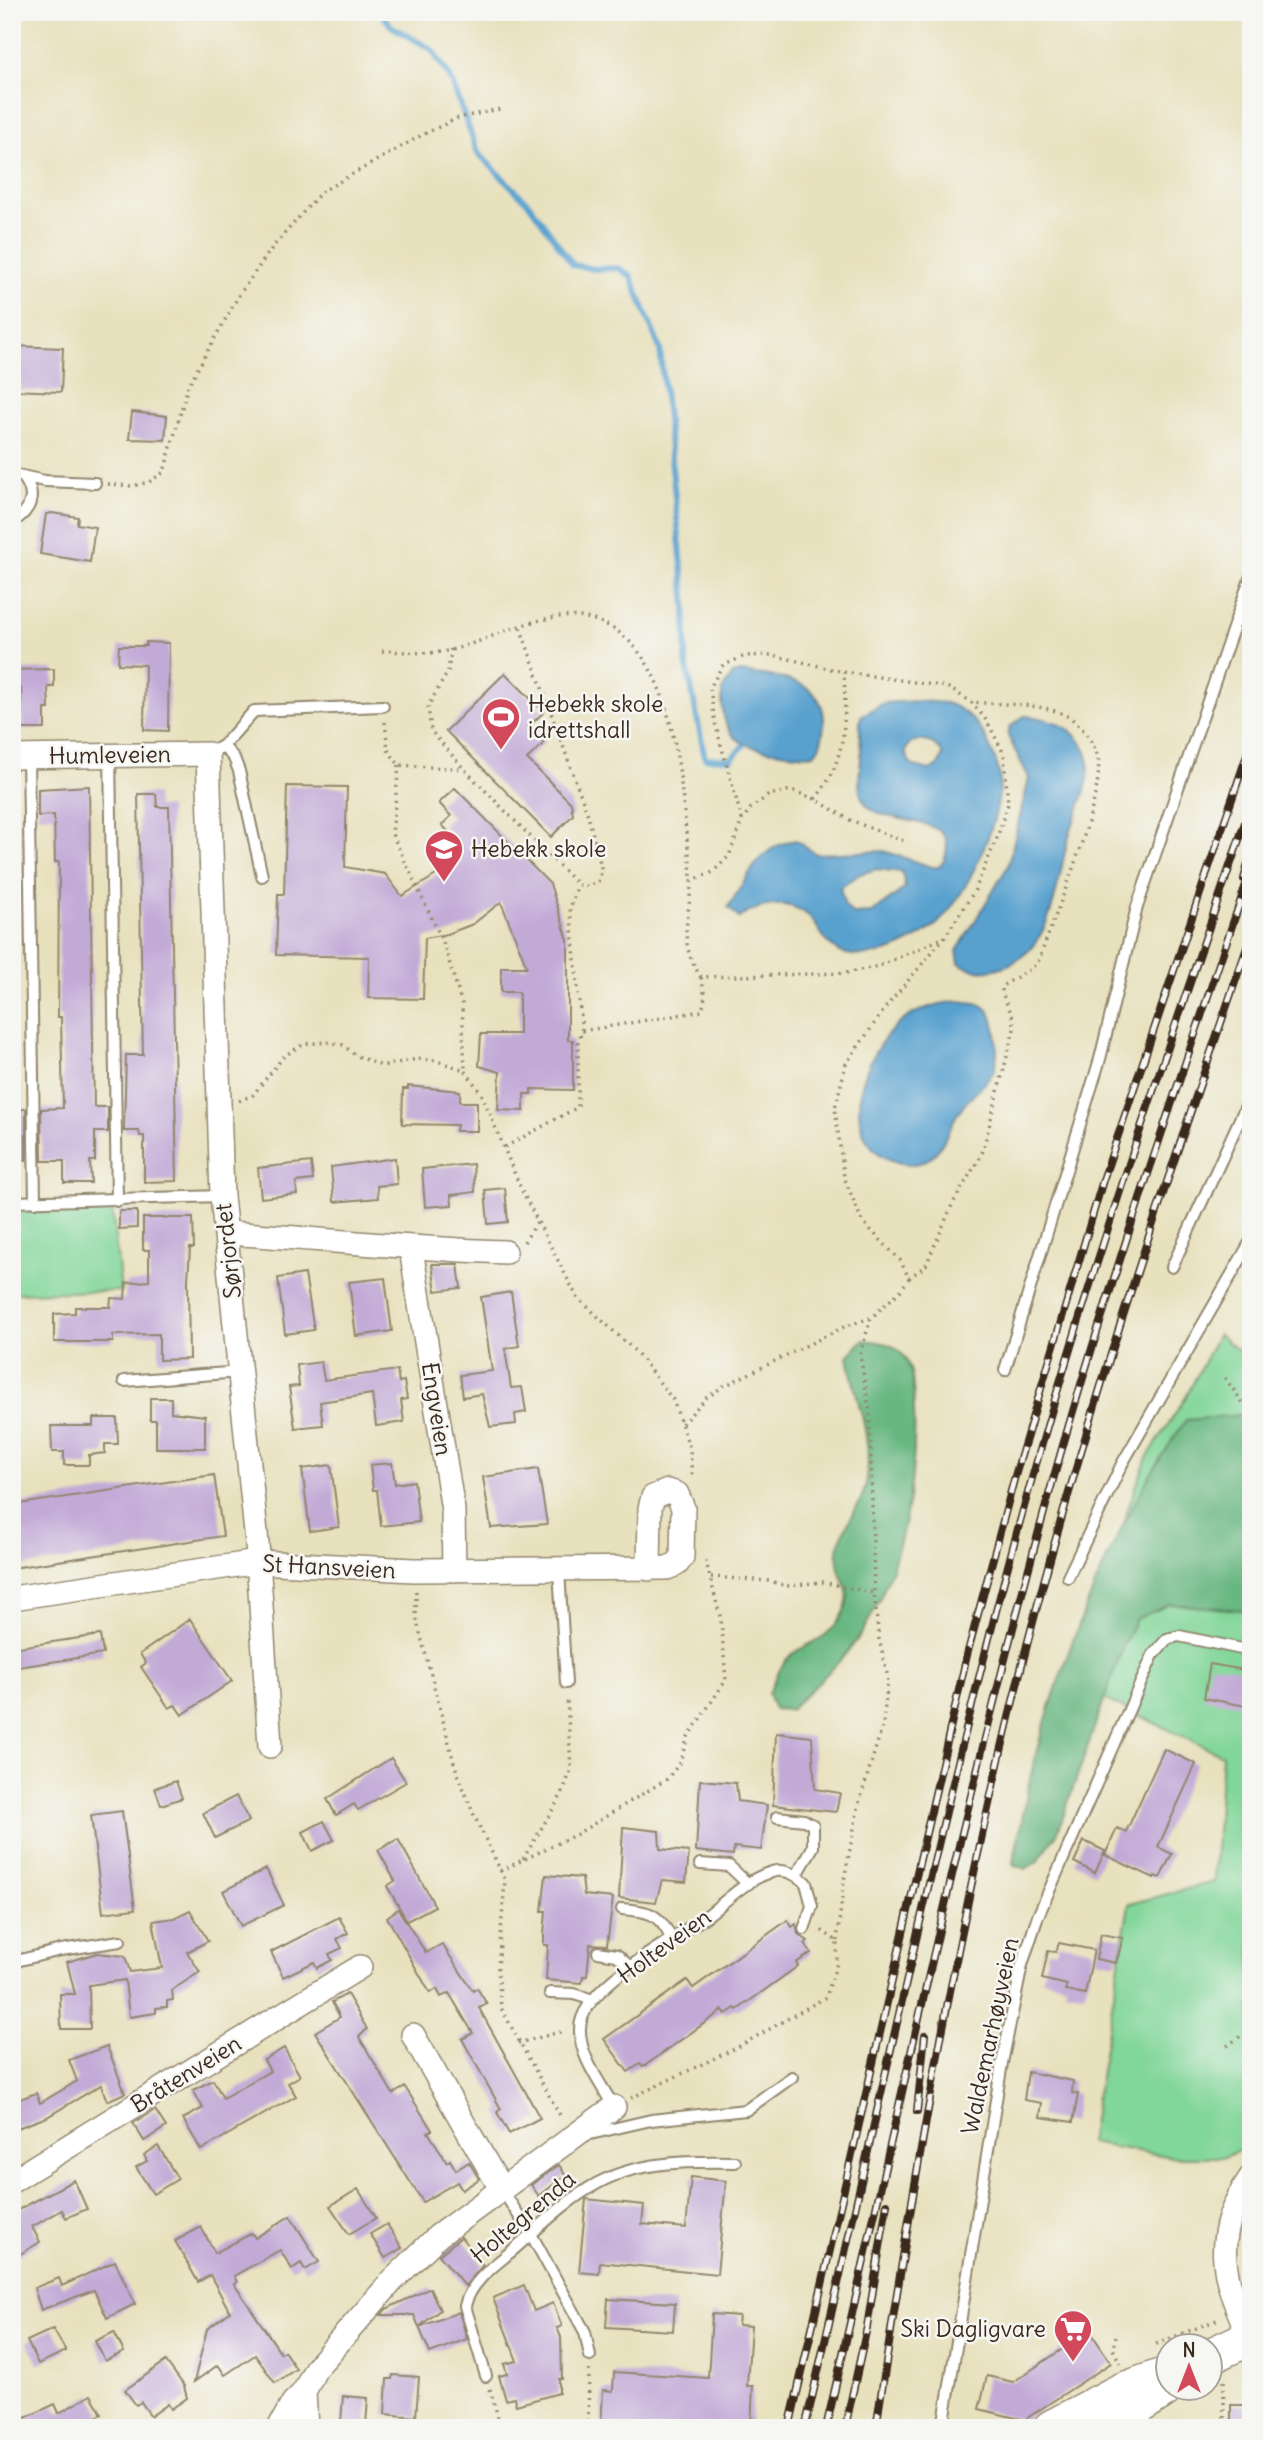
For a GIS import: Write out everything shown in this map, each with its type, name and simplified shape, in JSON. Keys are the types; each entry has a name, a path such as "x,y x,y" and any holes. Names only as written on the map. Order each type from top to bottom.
{"main road":[{"path":"1224,2360 1251,2337"},
{"path":"1051,2428 1121,2390 1154,2365"},
{"path":"1105,2428 1154,2399"}],"street":[{"name":"Humleveien","path":"20,757 216,750"},
{"name":"Sørjordet","path":"216,750 218,1107 222,1196 258,1562 270,1746"},
{"path":"227,1233 411,1249 505,1252"},
{"name":"Engveien","path":"411,1249 453,1510 454,1570"},
{"path":"649,1569 650,1508 653,1497 668,1491 677,1494 683,1508 683,1547"},
{"name":"St Hansveien","path":"12,1598 258,1562 454,1570 649,1569 677,1564 683,1547"},
{"name":"Bråtenveien","path":"12,2180 360,1967"},
{"path":"413,2035 500,2188"},
{"path":"279,2428 293,2403 304,2392 316,2368 393,2280 438,2236 614,2107"},
{"path":"1251,2177 1232,2211 1223,2255 1226,2280 1251,2337"},
{"path":"304,2392 306,2428"}],"lane":[{"path":"18,476 95,483"},
{"path":"12,522 26,513 30,505 31,489 18,476"},
{"path":"1004,1370 1100,1059 1137,907 1251,576"},
{"path":"262,876 239,771 234,758 216,750 254,711 383,706"},
{"path":"110,754 117,1201"},
{"path":"20,757 35,1202"},
{"path":"1172,1267 1251,1095"},
{"path":"12,1202 222,1196"},
{"path":"1068,1577 1122,1464 1251,1241"},
{"path":"124,1381 240,1372"},
{"path":"559,1571 566,1683"},
{"name":"Waldemarhøyveien","path":"943,2428 1002,2063 1022,1965 1038,1916 1153,1655 1167,1639 1179,1636 1251,1651"},
{"path":"777,1817 804,1820 813,1825 813,1847 797,1875 806,1883 812,1906 806,1925"},
{"path":"701,1864 729,1866 748,1884"},
{"name":"Holteveien","path":"579,2029 581,2019 593,2000 630,1967 671,1938 748,1884 772,1871 797,1875"},
{"path":"622,1909 655,1914 664,1922 671,1938"},
{"path":"12,1962 61,1950 120,1941"},
{"path":"598,1952 617,1955 630,1967"},
{"path":"550,1993 574,1994 593,2000"},
{"path":"579,2029 584,2054 614,2107"},
{"path":"573,2138 651,2120 746,2110 792,2077"},
{"name":"Holtegrenda","path":"486,2376 465,2314 467,2297 485,2274 568,2202 598,2183 629,2171 687,2161 735,2162"},
{"path":"500,2188 531,2234 585,2332 590,2356"}],"path":[{"path":"95,483 132,486 154,481 164,472 188,386 239,295 272,248 321,192 458,118 500,109"},
{"path":"382,651 451,649 520,626 580,617 610,628 631,642 653,673 677,744 691,881 684,930 688,957 701,977 705,997 702,1011 582,1031"},
{"path":"451,649 448,672 428,706 431,731 464,769 578,885 590,886 600,880 601,867 588,815 520,626"},
{"path":"741,820 713,712 710,688 722,666 745,656 772,655 844,672 947,687 970,701 987,721 1004,754 1008,804 974,892 944,937 886,1007 846,1064 835,1108 844,1177 862,1221 900,1260 909,1278"},
{"path":"815,799 834,772 841,753 845,710 844,672"},
{"path":"682,1424 706,1398 724,1386 844,1327 871,1318 901,1290 909,1278 926,1265 953,1203 982,1154 1014,1029 1013,1011 1002,995 1002,986 1032,968 1039,960 1090,813 1098,778 1097,754 1079,724 1066,716 1047,710 970,701"},
{"path":"383,706 388,750 399,765 393,834 418,883 462,1004 465,1070 482,1095 521,1189 577,1297 656,1375 673,1400 694,1471 690,1485 677,1494"},
{"path":"399,765 464,769"},
{"path":"691,881 713,872 729,856 741,820 751,808 769,795 791,790 815,799 850,820 906,842"},
{"path":"505,1147 577,1109 578,1042 582,1031 570,908 578,885"},
{"path":"701,977 846,973 879,966 944,937"},
{"path":"218,1107 253,1095 284,1056 304,1044 327,1042 343,1045 355,1055 382,1066 417,1059 434,1060 465,1070"},
{"path":"614,2107 736,2048 826,1997 837,1963 844,1880 859,1803 883,1724 888,1678 879,1639 874,1592 870,1413 860,1355 871,1318"},
{"path":"1225,1378 1251,1414"},
{"path":"500,1871 577,1834 667,1779 679,1764 688,1737 726,1680 723,1632 711,1577 704,1556 683,1547"},
{"path":"711,1577 769,1581 786,1586 822,1582 874,1592"},
{"path":"415,1585 416,1618 455,1766 473,1813 505,1880 498,1969 501,2008 573,2138"},
{"path":"522,1861 562,1794 571,1770 566,1683"},
{"path":"806,1925 837,1941"},
{"path":"518,2043 579,2029"},
{"path":"1227,2046 1241,2036 1251,2035"},
{"path":"1202,2332 1222,2318"},
{"path":"1116,2336 1113,2349 1120,2364"},
{"path":"588,2428 590,2356"},
{"path":"486,2376 501,2428"},
{"path":"1221,2402 1224,2428"}],"green space":[{"path":"112,1209 121,1291 12,1293 12,1212"},
{"path":"1218,1334 1251,1361 1251,2144 1225,2157 1173,2157 1089,2143 1129,1904 1214,1882 1222,1755 1081,1688 1128,1508 1147,1458 1186,1397"},
{"path":"863,1340 894,1347 906,1360 911,1373 913,1467 904,1524 888,1579 877,1606 856,1642 790,1710 774,1709 768,1693 783,1664 792,1654 830,1631 843,1613 848,1598 839,1570 838,1551 845,1529 865,1488 868,1460 865,1430 848,1356"},
{"path":"1251,1414 1251,1611 1170,1604 1136,1619 1123,1646 1057,1834 1037,1862 1025,1869 1013,1864 1032,1770 1053,1697 1083,1614 1119,1533 1162,1456 1186,1420"}],"water":[{"path":"741,672 796,682 816,696 822,708 824,723 823,736 814,754 766,750 743,743 735,737 724,719 722,690 733,674"},
{"path":"919,701 952,705 969,716 978,726 995,759 1000,783 994,819 980,858 960,895 938,923 924,934 897,948 865,955 849,954 835,949 812,920 796,908 786,905 766,906 739,918 728,907 755,865 763,856 783,843 796,840 816,854 884,851 932,867 939,867 944,861 947,845 942,834 933,827 875,811 862,798 859,779 861,716 884,703","holes":["915,741 928,742 938,748 943,755 938,766 930,770 911,765 905,752 909,744","877,869 902,872 905,888 872,913 853,914 845,906 840,888 860,874"]},
{"path":"1024,716 1044,719 1070,731 1087,755 1089,774 1065,851 1051,911 1043,930 1032,947 1018,960 999,968 974,970 959,963 957,951 1008,866 1029,778 1008,736 1010,727"},
{"path":"960,1001 980,1005 990,1013 996,1040 995,1068 960,1110 932,1157 911,1164 897,1162 878,1152 866,1138 860,1121 859,1101 863,1081 881,1043 893,1029 916,1013 933,1006"}],"building":[{"path":"12,346 63,348 61,392 12,390"},
{"path":"132,412 167,416 165,440 129,439"},
{"path":"46,514 78,517 77,524 95,527 90,562 40,554"},
{"path":"146,642 169,643 168,731 144,730 145,665 118,664 119,646 146,646"},
{"path":"54,669 54,687 48,687 49,709 45,709 45,729 22,729 21,688 12,688 12,670"},
{"name":"Hebekk skole idrettshall","path":"505,673 544,712 528,727 544,743 527,759 571,803 573,815 551,837 446,731"},
{"path":"89,786 94,1107 108,1107 108,1132 95,1132 95,1161 90,1161 91,1183 64,1183 64,1161 42,1161 41,1109 63,1108 61,1017 58,1017 59,862 55,862 54,815 38,816 38,789"},
{"path":"287,786 347,787 345,867 385,874 402,896 441,872 461,853 455,847 459,843 442,825 451,816 439,803 455,788 550,884 568,940 568,1040 573,1040 573,1090 531,1089 531,1094 524,1094 524,1111 498,1110 500,1072 479,1066 481,1034 519,1034 519,992 501,992 501,967 527,967 501,902 473,924 447,934 425,938 423,999 368,998 369,957 276,955 278,894 284,894"},
{"path":"138,794 156,794 157,807 169,807 177,1181 144,1182 144,1136 140,1136 139,1131 124,1131 126,1055 143,1055"},
{"path":"408,1086 460,1091 460,1102 477,1102 477,1131 456,1131 457,1125 402,1124 403,1089 408,1089"},
{"path":"12,1109 26,1109 26,1160 12,1160"},
{"path":"395,1158 397,1184 377,1186 378,1198 334,1202 331,1167"},
{"path":"311,1162 313,1180 296,1182 297,1194 261,1198 258,1168"},
{"path":"473,1164 475,1192 451,1195 452,1205 425,1207 422,1169"},
{"path":"505,1188 508,1222 488,1224 485,1190"},
{"path":"119,1211 137,1211 137,1228 119,1229"},
{"path":"143,1218 193,1218 194,1248 190,1248 188,1280 189,1359 159,1360 159,1334 113,1335 113,1342 54,1342 54,1314 75,1313 75,1307 110,1307 111,1298 125,1299 126,1283 149,1281 149,1250 143,1250"},
{"path":"432,1264 458,1264 461,1288 436,1291"},
{"path":"305,1274 314,1330 285,1334 278,1278"},
{"path":"385,1278 392,1331 356,1336 349,1282"},
{"path":"511,1292 519,1346 505,1349 511,1388 522,1387 526,1412 515,1414 516,1424 490,1427 482,1394 463,1397 460,1375 492,1371 481,1297"},
{"path":"321,1362 324,1380 397,1370 399,1382 404,1381 407,1399 401,1400 404,1422 376,1426 372,1394 320,1402 323,1425 295,1428 289,1387 299,1386 297,1365"},
{"path":"150,1398 171,1398 171,1412 205,1416 205,1448 156,1448 156,1420 150,1420"},
{"path":"93,1418 117,1418 118,1444 105,1444 105,1453 89,1455 89,1465 64,1465 64,1452 52,1452 51,1426 93,1426"},
{"path":"392,1463 395,1484 414,1481 419,1522 381,1526 377,1490 373,1490 370,1465"},
{"path":"331,1465 339,1527 310,1531 302,1469"},
{"path":"538,1469 547,1524 491,1528 483,1477"},
{"path":"214,1475 223,1536 12,1568 12,1505"},
{"path":"190,1619 232,1681 182,1715 175,1705 169,1708 141,1667 146,1663 140,1654"},
{"path":"100,1635 103,1654 12,1668 12,1648"},
{"path":"1210,1664 1251,1671 1251,1707 1204,1698"},
{"path":"776,1733 812,1737 815,1789 840,1793 836,1812 773,1805"},
{"path":"1164,1749 1196,1764 1158,1847 1172,1854 1160,1878 1154,1878 1105,1855 1117,1828 1126,1832"},
{"path":"391,1758 406,1782 358,1810 354,1804 336,1815 327,1799"},
{"path":"700,1780 736,1783 738,1801 767,1805 761,1850 734,1847 733,1855 696,1851"},
{"path":"176,1781 182,1798 161,1805 155,1788"},
{"path":"236,1796 249,1821 215,1838 203,1813"},
{"path":"122,1811 135,1909 103,1913 91,1815"},
{"path":"324,1821 334,1840 312,1851 303,1832"},
{"path":"623,1827 659,1831 660,1849 689,1852 686,1882 662,1880 656,1902 619,1898"},
{"path":"398,1839 435,1906 407,1921 387,1886 395,1881 378,1850"},
{"path":"1084,1841 1105,1851 1095,1873 1074,1862"},
{"path":"266,1869 284,1905 241,1926 223,1891"},
{"path":"546,1875 582,1878 584,1895 613,1898 607,1945 590,1944 587,1976 583,1976 582,1983 546,1980 548,1945 544,1945 546,1911 542,1911"},
{"path":"398,1909 426,1953 442,1944 473,1991 477,1988 487,2004 479,2008 540,2118 509,2134 497,2112 501,2109 462,2039 473,2033 449,1993 441,1997 437,1989 430,1993 387,1917"},
{"path":"190,1910 208,1941 187,1952 200,1972 172,1990 173,2000 167,2001 167,2007 156,2008 156,2013 129,2017 125,1980 89,1985 90,2029 61,2029 60,1994 75,1994 67,1962 97,1953 125,1956 130,1972 162,1968 153,1921 174,1918"},
{"path":"339,1917 348,1933 337,1939 342,1948 329,1954 332,1960 317,1968 314,1962 283,1977 271,1952"},
{"path":"788,1920 792,1927 796,1924 798,1934 808,1941 805,1944 811,1953 796,1963 798,1966 737,2010 735,2008 726,2014 723,2010 643,2067 640,2064 628,2072 604,2039 687,1980 693,1988"},
{"path":"1101,1934 1123,1938 1116,1963 1096,1959"},
{"path":"1059,1943 1094,1950 1085,1994 1065,1990 1067,1985 1042,1979 1048,1951 1056,1952"},
{"path":"347,1994 367,2029 359,2037 393,2094 405,2087 432,2130 428,2132 447,2162 450,2160 456,2170 469,2162 479,2179 462,2190 457,2182 423,2202 315,2032 340,2017 332,2002"},
{"path":"107,2046 125,2093 107,2101 101,2085 47,2117 12,2130 12,2102 36,2093 40,2103 77,2081 69,2060"},
{"path":"284,2048 300,2076 288,2083 296,2096 201,2150 183,2119 203,2108 193,2090 213,2080 223,2098 270,2071 264,2060"},
{"path":"1028,2072 1073,2081 1072,2093 1078,2094 1073,2122 1040,2117 1042,2103 1024,2100"},
{"path":"155,2110 166,2127 144,2141 133,2123"},
{"path":"158,2146 178,2179 153,2194 136,2167 147,2161 144,2155"},
{"path":"559,2165 566,2175 539,2196 531,2185"},
{"path":"691,2177 726,2181 717,2274 600,2262 599,2274 579,2272 586,2199 644,2205 642,2224 686,2228"},
{"path":"74,2180 87,2209 66,2218 62,2210 32,2227 40,2242 12,2259 12,2213"},
{"path":"358,2189 376,2218 349,2234 330,2206"},
{"path":"290,2216 319,2262 305,2270 301,2263 292,2269 280,2250 234,2276 237,2282 234,2284 281,2353 284,2351 296,2369 275,2383 255,2355 225,2375 218,2365 194,2382 207,2329 230,2312 210,2275 198,2282 175,2241 201,2227 215,2253 252,2233 255,2238"},
{"path":"387,2224 402,2248 385,2258 370,2234"},
{"path":"461,2237 483,2265 465,2286 439,2255"},
{"path":"115,2261 135,2304 107,2318 94,2290 41,2310 34,2288 59,2278 62,2286"},
{"path":"524,2285 534,2311 553,2303 562,2326 557,2328 561,2337 562,2379 559,2379 559,2393 516,2405 514,2398 506,2400 499,2376 507,2374 504,2364 517,2361 493,2298"},
{"path":"430,2288 440,2310 419,2327 414,2315 381,2315 386,2309"},
{"path":"608,2299 675,2303 673,2331 606,2327"},
{"path":"459,2312 467,2339 430,2353 419,2327"},
{"path":"712,2314 739,2316 738,2325 751,2326 747,2386 753,2386 751,2428 601,2428 603,2390 613,2391 614,2372 708,2378"},
{"path":"53,2329 66,2351 38,2364 27,2341"},
{"path":"1090,2331 1111,2363 1024,2420 979,2409 987,2376 1013,2382"},
{"path":"114,2332 124,2352 105,2361 95,2341"},
{"path":"166,2361 184,2386 187,2398 171,2409 168,2404 151,2416 141,2402 136,2405 125,2390"},
{"path":"393,2375 419,2377 416,2417 385,2414 387,2379 392,2379"},
{"path":"91,2395 102,2414 94,2418 99,2428 12,2428 12,2424 55,2404 59,2413"},
{"path":"343,2396 368,2398 366,2425 341,2423"},
{"path":"1231,2405 1251,2405 1251,2428 1231,2428"}],"waterway":[{"path":"380,12 391,26 431,49 450,77 478,153 530,205 573,265 595,269 618,268 631,276 660,349 686,606 686,661 705,758 731,759 743,746"}],"railway":[{"path":"789,2428 967,1655 1015,1476 1103,1180 1251,743"},
{"path":"805,2428 963,1741 1022,1514 1102,1247 1251,805"},
{"path":"1244,879 1251,853"},
{"path":"826,2428 962,1834 1053,1480 1123,1250 1251,870"},
{"path":"876,2428 942,2034 981,1839 1027,1645 1104,1377 1251,936"},
{"path":"917,2111 925,2035"},
{"path":"845,2428 867,2327 887,2204"}],"place":[{"name":"Hebekk skole idrettshall","path":"501,751"},
{"name":"Hebekk skole","path":"444,883"},
{"name":"Ski Dagligvare","path":"1073,2363"}]}
